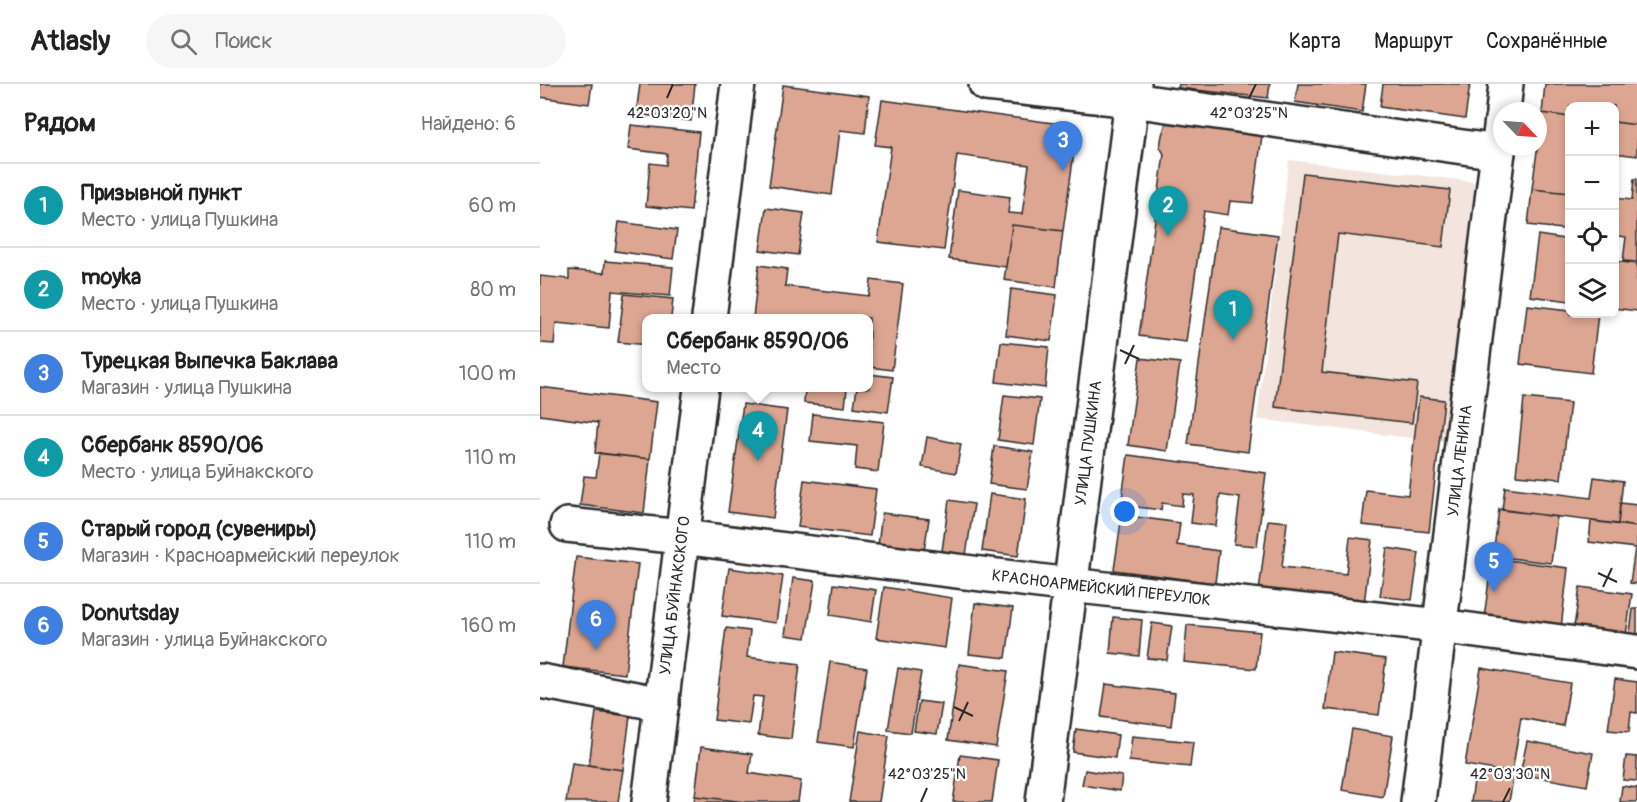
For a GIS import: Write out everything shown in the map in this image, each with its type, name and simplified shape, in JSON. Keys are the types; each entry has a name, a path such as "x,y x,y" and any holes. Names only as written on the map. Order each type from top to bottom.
{"street":[{"path":"709,314 738,84"},
{"path":"986,84 1133,92 1493,151"},
{"path":"1504,102 1506,84"},
{"name":"УЛИЦА ПУШКИНА","path":"1043,802 1133,92"},
{"name":"УЛИЦА ЛЕНИНА","path":"1418,802 1498,156"},
{"name":"УЛИЦА БУЙНАКСКОГО","path":"649,802 700,392"},
{"name":"КРАСНОАРМЕЙСКИЙ ПЕРЕУЛОК","path":"567,525 1439,626 1637,652"},
{"path":"540,681 662,704"}],"shaded area":[{"path":"1289,160 1475,182 1444,442 1257,419"}],"building":[{"path":"540,84 592,84 589,104 540,97"},
{"path":"640,84 695,84 691,121 636,114"},
{"path":"1179,84 1270,84 1268,98 1178,88"},
{"path":"1298,84 1366,84 1362,112 1295,102"},
{"path":"1383,84 1470,84 1465,119 1380,107"},
{"path":"1545,84 1637,84 1637,125 1619,123 1619,102 1565,102 1565,116 1547,114 1547,102 1543,102"},
{"path":"783,85 869,96 865,133 840,130 832,195 769,186"},
{"path":"882,100 1068,125 1077,131 1063,231 1012,225 1006,267 949,259 958,190 1010,197 1008,213 1022,214 1029,165 957,155 944,250 878,242 891,147 875,145"},
{"path":"1547,114 1565,116 1565,192 1532,189 1536,156 1547,156"},
{"path":"1179,117 1263,128 1253,203 1230,201 1228,215 1204,211 1186,342 1139,336 1164,154 1160,147 1162,135 1166,123"},
{"path":"1619,123 1637,125 1637,156 1619,154"},
{"path":"631,125 699,132 691,211 646,206 650,163 666,165 667,154 628,149"},
{"path":"1303,173 1450,190 1443,247 1338,234 1322,372 1417,383 1412,423 1275,407"},
{"path":"1634,179 1637,179 1637,262 1623,261 1626,237 1619,236 1619,199 1632,200"},
{"path":"1532,189 1565,192 1565,229 1528,225"},
{"path":"766,208 804,213 798,255 760,250"},
{"path":"619,222 677,230 673,259 615,251"},
{"path":"1012,225 1063,231 1056,287 1004,280"},
{"path":"1218,227 1278,235 1248,452 1188,444"},
{"path":"1538,235 1565,239 1565,300 1530,296"},
{"path":"605,261 673,267 670,296 612,291 609,328 556,323 554,344 540,343 540,276 569,279 569,270 604,273"},
{"path":"1619,262 1637,264 1637,311 1619,309"},
{"path":"759,265 787,269 785,286 869,296 871,280 903,284 892,370 873,368 873,314 753,314"},
{"path":"1011,289 1057,295 1051,341 1006,335"},
{"path":"624,294 673,299 671,314 642,314 642,344 618,342"},
{"path":"1527,305 1565,309 1565,318 1598,318 1591,373 1520,364"},
{"path":"1001,342 1049,347 1045,388 996,382"},
{"path":"1140,358 1180,363 1167,451 1128,445"},
{"path":"873,374 893,377 888,412 854,407 856,392 873,392"},
{"path":"540,387 657,402 650,459 595,453 598,423 540,415"},
{"path":"805,392 847,392 845,407 804,403"},
{"path":"1004,395 1040,399 1034,445 998,440"},
{"path":"1419,397 1444,400 1429,532 1362,525 1366,490 1408,495"},
{"path":"1524,398 1570,403 1561,479 1516,475"},
{"path":"743,404 787,410 773,518 728,512"},
{"path":"813,414 884,422 878,472 855,469 857,446 810,441"},
{"path":"927,437 961,444 956,473 922,467"},
{"path":"994,446 1033,452 1027,489 989,484"},
{"path":"599,453 650,459 644,513 580,505 584,476 596,477"},
{"path":"1128,455 1266,473 1257,546 1234,544 1240,498 1220,495 1216,526 1191,523 1194,495 1183,494 1182,506 1162,503 1161,510 1121,505"},
{"path":"1594,477 1623,481 1618,524 1502,510 1505,487 1591,498"},
{"path":"804,480 876,489 870,536 798,527"},
{"path":"990,494 1026,499 1018,556 982,551"},
{"path":"949,500 974,504 966,555 942,551"},
{"path":"1620,503 1637,505 1637,527 1618,524"},
{"path":"1499,509 1557,517 1551,563 1493,556"},
{"path":"882,513 929,519 924,551 878,545"},
{"path":"1122,515 1180,523 1177,545 1219,551 1215,583 1114,570"},
{"path":"1268,520 1287,522 1282,567 1346,574 1350,537 1372,540 1364,604 1259,591"},
{"path":"1591,521 1637,527 1637,584 1630,583 1635,548 1589,542"},
{"path":"1387,548 1419,553 1412,600 1380,596"},
{"path":"576,557 638,564 625,674 563,667"},
{"path":"1492,558 1568,568 1561,628 1484,618"},
{"path":"729,568 783,576 776,623 722,616"},
{"path":"793,578 815,581 806,638 785,635"},
{"path":"834,584 876,590 871,622 830,615"},
{"path":"884,587 952,598 945,648 876,638"},
{"path":"1580,587 1632,594 1626,635 1574,627"},
{"path":"975,603 1013,608 1006,658 969,654"},
{"path":"1633,609 1637,609 1637,641 1629,640"},
{"path":"1113,617 1142,620 1139,656 1110,653"},
{"path":"1152,623 1172,626 1167,660 1147,658"},
{"path":"1187,625 1260,632 1256,669 1184,662"},
{"path":"726,628 750,631 747,657 800,664 791,739 758,735 763,697 753,696 749,724 714,720"},
{"path":"1332,652 1386,659 1379,715 1325,709"},
{"path":"830,662 867,668 854,747 818,742"},
{"path":"959,664 1008,671 996,747 948,740"},
{"path":"898,668 921,672 911,733 888,730"},
{"path":"1481,668 1570,683 1563,726 1521,718 1512,773 1465,765"},
{"path":"1615,679 1637,682 1637,713 1631,712 1629,732 1608,730"},
{"path":"1106,684 1175,693 1171,726 1101,717"},
{"path":"919,701 942,704 937,734 914,731"},
{"path":"596,712 630,716 623,770 589,765"},
{"path":"1076,729 1118,735 1115,758 1073,752"},
{"path":"1352,729 1393,736 1383,797 1342,790"},
{"path":"860,731 889,736 879,802 849,802"},
{"path":"1132,736 1193,742 1190,767 1129,761"},
{"path":"1527,741 1593,753 1587,786 1520,774"},
{"path":"701,747 752,754 749,773 801,781 798,802 745,802 695,796"},
{"path":"960,755 998,760 992,802 953,802"},
{"path":"1626,756 1637,757 1637,781 1623,780"},
{"path":"572,763 623,770 618,802 566,802"},
{"path":"1085,770 1122,776 1120,791 1082,785"},
{"path":"1475,774 1513,779 1509,802 1471,802"},
{"path":"1622,786 1637,788 1637,802 1620,802"},
{"path":"695,796 745,802 694,802"}],"place":[{"name":"Турецкая Выпечка Баклава","path":"1063,171"},
{"name":"moyka","path":"1168,236"},
{"name":"Призывной пункт","path":"1233,340"},
{"name":"Сбербанк 8590/06","path":"758,461"},
{"name":"Старый город (сувениры)","path":"1494,592"},
{"name":"Donutsday","path":"596,650"}]}
